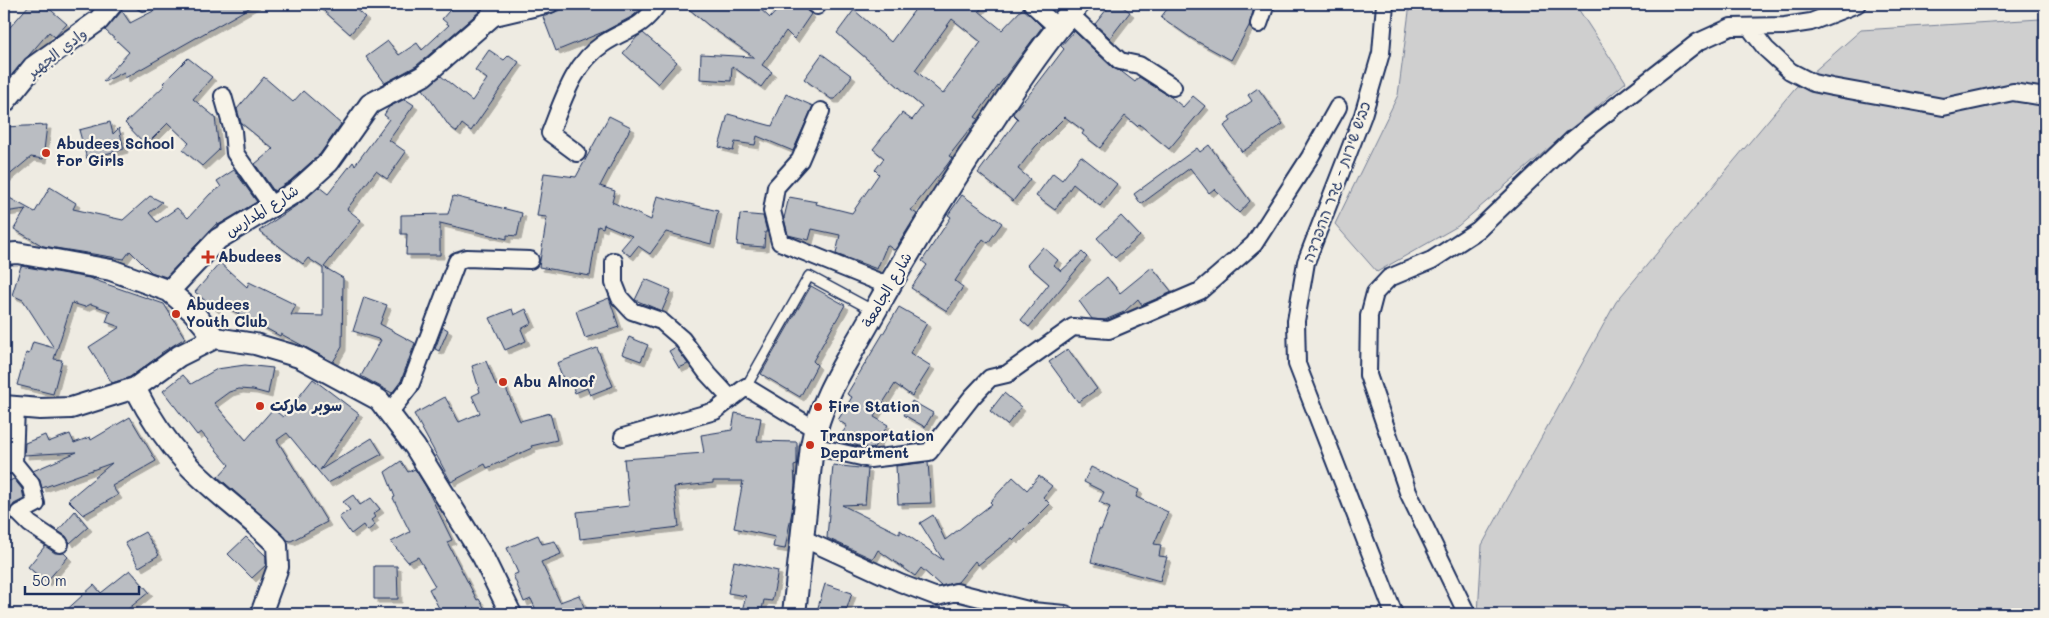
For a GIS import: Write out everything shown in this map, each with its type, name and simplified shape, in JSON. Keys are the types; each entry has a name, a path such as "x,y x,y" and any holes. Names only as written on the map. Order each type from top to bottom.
{"main road":[{"name":"شارع الجامعة","path":"794,614 813,438 827,394 888,286 970,154 1068,15"}],"street":[{"name":"وادي الجهير","path":"4,103 33,67 99,20 112,4"},
{"path":"493,11 550,4"},
{"path":"577,153 550,133 565,95 583,61 603,44 634,29 651,15 658,4"},
{"path":"1032,4 1068,15 1120,61 1139,65 1173,87"},
{"path":"1259,24 1266,4"},
{"name":"כביש שירות - גדר ההפרדה","path":"1385,4 1381,53 1363,115 1306,262 1296,321 1297,364 1394,614"},
{"path":"1467,614 1408,492 1368,375 1370,316 1376,293 1389,278 1432,260 1478,230 1572,140 1698,42 1730,27 1785,26 1811,22 1847,5"},
{"name":"شارع المدارس","path":"170,291 218,239 297,191 328,162 370,104 423,76 493,11"},
{"path":"1749,27 1766,49 1790,71 1813,82 1832,88 1943,107 2013,92 2045,97"},
{"path":"222,96 233,131 235,153 272,206"},
{"path":"623,437 715,412 746,387 813,438 870,459 929,452 972,397 990,378 1007,374 1073,327 1110,330 1200,291 1254,244 1310,157 1338,107"},
{"path":"821,110 800,160 776,187 772,210 780,242 888,286"},
{"path":"8,249 111,270 170,291 193,312 215,338"},
{"path":"389,413 410,386 457,261 466,258 530,260"},
{"path":"614,261 614,283 620,298 632,311 661,321 682,339 707,373 731,400"},
{"path":"60,544 30,524 20,513 36,504 31,484 9,465 10,407 40,409 71,408 135,388 179,356 215,338 255,344 299,357 379,400 415,447 483,557 510,614"},
{"path":"135,388 148,415 187,464 260,528 276,545 278,567 261,614"},
{"path":"802,538 900,583 937,597 956,592 1046,613 1065,614"}],"lane":[{"path":"140,4 143,6 148,4"},
{"path":"746,387 809,276 874,312"}],"shaded area":[{"path":"1410,4 1575,4 1626,82 1458,226 1377,272 1335,224 1398,95"},
{"path":"2040,19 2045,22 2045,614 1478,614 1482,545 1616,302 1795,88 1861,30"}],"building":[{"path":"30,4 44,4 67,24 55,37 49,32 4,84 4,34"},
{"path":"167,4 256,4 125,78 124,72 104,82 129,52 105,30 122,11 130,23"},
{"path":"316,4 349,4 365,17 350,34"},
{"path":"455,4 472,4 480,11 416,66 385,83 366,57 388,41 399,55 417,43 422,50 449,25 442,19"},
{"path":"575,4 645,5 633,16 603,32 556,51 543,17"},
{"path":"683,4 755,4 770,18 783,4 804,4 805,9 811,14 794,39 786,31 762,65 772,72 761,87 732,66 731,81 700,79 701,54 754,57 708,25"},
{"path":"919,4 985,4 979,11 1002,30 1023,8 1042,27 975,117 978,119 949,156 952,158 947,165 911,210 917,214 896,248 894,250 887,245 877,269 836,254 840,235 812,229 809,240 788,235 784,218 789,197 817,202 816,204 852,213 879,174 875,170 884,158 873,149 902,113 912,120 922,107 837,33 854,10 891,42","holes":["952,19 981,42 943,94 915,70"]},
{"path":"1111,4 1119,4 1130,12 1110,38 1095,24"},
{"path":"1171,4 1255,4 1249,26 1231,60 1191,38 1161,17"},
{"path":"1074,31 1113,68 1135,82 1139,77 1171,97 1183,107 1193,96 1205,106 1169,149 1139,124 1137,126 1125,116 1100,148 1082,134 1084,131 1065,117 1035,147 1018,169 1030,179 1013,201 978,173 1018,119 1013,114 1015,110 1064,49 1061,46"},
{"path":"643,33 677,62 658,84 623,53"},
{"path":"489,50 504,60 509,55 519,62 471,131 462,124 457,132 449,126 423,89 441,76 472,101 487,79 475,70"},
{"path":"822,54 852,76 835,99 831,99 804,79"},
{"path":"188,58 212,77 193,99 215,117 219,150 202,166 183,150 189,143 168,123 146,145 125,123 165,85 163,83"},
{"path":"264,77 293,102 303,91 341,124 320,154 290,181 274,191 255,164 273,149 241,123 237,109"},
{"path":"1258,88 1283,124 1242,152 1224,126 1231,121 1229,117 1252,101 1248,95"},
{"path":"786,94 813,106 793,151 757,136 755,145 735,142 733,151 719,147 728,114 772,126"},
{"path":"405,99 414,105 389,140 406,152 387,179 376,171 347,209 361,220 324,267 343,278 342,347 333,362 219,303 215,309 195,292 220,263 247,287 249,282 296,305 291,315 323,316 323,268 308,258 303,264 259,231 303,201 319,187 328,194 353,162 355,165 389,119 384,115 389,107"},
{"path":"609,116 631,127 600,186 615,191 612,202 651,220 657,196 718,211 711,244 666,232 650,254 638,246 630,256 621,249 632,236 604,224 603,228 598,226 590,276 539,267 547,217 537,216 544,173 576,177"},
{"path":"110,122 113,134 119,128 124,149 87,159 79,130"},
{"path":"47,125 43,159 31,157 6,178 4,127"},
{"path":"1209,145 1250,201 1239,213 1214,189 1209,193 1190,168 1141,204 1134,194 1197,148 1200,152"},
{"path":"1081,156 1117,184 1100,206 1073,184 1055,210 1036,196 1053,173 1062,180"},
{"path":"234,170 257,202 218,225 217,223 166,277 151,272 130,251 124,259 43,246 14,229 26,209 4,212 4,195 35,212 50,187 76,203 73,209 123,220 150,196 162,202 149,213 157,222 177,208 188,218 210,194 221,187 217,181"},
{"path":"962,195 1002,223 988,243 983,239 955,281 963,287 947,311 911,288 927,265 922,261 951,217 948,215"},
{"path":"453,196 522,213 517,236 507,235 507,239 440,223 440,255 406,255 407,234 401,234 401,215 448,214"},
{"path":"740,214 763,216 767,232 765,232 764,247 737,245"},
{"path":"1121,216 1140,236 1115,258 1097,238"},
{"path":"1043,247 1058,260 1054,265 1061,271 1082,252 1087,257 1029,327 1021,320 1049,284 1027,265"},
{"path":"21,266 89,278 164,304 185,338 161,353 130,377 112,383 89,347 120,327 106,322 110,311 91,304 85,307 72,303 54,359 62,360 53,394 17,385 26,353 29,354 33,342 54,348 23,300 12,295"},
{"path":"1152,267 1172,292 1142,305 1138,299 1124,312 1105,320 1092,319 1079,301 1107,277 1120,293"},
{"path":"645,279 671,290 662,311 635,300"},
{"path":"811,286 845,305 813,361 817,365 800,397 761,374"},
{"path":"364,297 387,305 380,324 415,343 401,381 392,393 361,376 381,340 353,331"},
{"path":"609,298 619,327 585,338 576,311"},
{"path":"899,307 927,323 910,353 931,366 912,396 895,384 874,417 888,425 873,449 837,441 847,426 838,420 852,397 847,394"},
{"path":"512,309 514,315 526,309 532,323 521,329 526,341 505,350 490,318"},
{"path":"443,327 448,330 439,351 435,349"},
{"path":"629,337 648,345 641,361 622,354"},
{"path":"676,347 688,364 679,368 669,351"},
{"path":"597,348 613,386 590,395 587,388 575,393 570,379 564,381 557,363"},
{"path":"1068,349 1097,389 1078,402 1049,362"},
{"path":"486,361 496,386 503,382 520,421 550,413 557,440 531,446 532,448 487,468 485,464 451,482 414,414 445,397 459,422 480,413 472,396 480,392 472,366"},
{"path":"245,365 273,368 268,394 239,389 229,392 214,403 246,440 273,409 283,417 313,379 359,414 320,470 372,438 382,454 328,483 287,433 277,440 327,522 291,541 287,540 274,526 218,477 229,465 201,432 197,435 163,391 183,375 191,384 217,369"},
{"path":"1004,393 1021,407 1007,425 990,411"},
{"path":"912,401 933,413 925,427 904,415"},
{"path":"735,413 761,418 757,441 797,442 797,465 794,466 795,484 792,511 785,549 773,547 775,537 734,528 743,481 713,481 713,483 674,487 679,527 580,539 577,512 629,506 624,459 704,453 701,435 732,430"},
{"path":"130,417 156,461 112,486 118,495 83,515 68,500 112,463 42,488 39,478 33,471 77,452 24,455 25,443 45,435 48,442 70,434 74,443 90,437 91,440"},
{"path":"401,461 408,472 415,469 426,487 452,540 447,542 477,600 479,599 488,614 442,614 429,589 435,586 418,557 408,562 391,542 410,532 393,498 395,497 385,472"},
{"path":"928,462 931,503 898,504 896,466"},
{"path":"833,465 868,469 865,504 842,505 900,534 900,530 943,560 920,523 933,515 945,540 992,504 990,502 1013,477 1027,490 1039,476 1052,486 1043,497 1050,504 1014,540 1012,538 978,565 975,561 958,582 941,586 921,568 915,576 878,550 873,559 827,538"},
{"path":"1091,467 1139,490 1136,497 1168,512 1154,544 1161,545 1159,556 1167,557 1160,581 1091,562 1099,529 1101,530 1110,507 1099,502 1104,492 1084,482"},
{"path":"14,479 22,489 24,499 14,504 9,513 4,515 4,483"},
{"path":"353,495 360,505 371,498 380,509 373,514 375,517 371,520 375,525 367,531 363,525 351,534 339,517 350,510 343,502"},
{"path":"75,511 88,527 70,543 66,536 58,531"},
{"path":"145,532 159,555 139,567 125,543"},
{"path":"538,535 542,544 555,541 561,554 541,562 560,602 579,595 587,614 532,614 537,612 531,599 524,602 513,575 518,573 507,548"},
{"path":"246,537 266,556 266,565 252,578 228,554"},
{"path":"45,546 55,553 64,553 68,557 46,582 28,567"},
{"path":"734,561 778,571 772,601 764,600 761,614 741,614 746,596 728,593"},
{"path":"374,566 397,566 398,599 374,599"},
{"path":"130,570 149,592 122,614 62,614 94,585 101,593"},
{"path":"825,584 852,593 845,614 816,614"}],"place":[{"name":"Abudees School For Girls","path":"46,153"},
{"name":"Abudees","path":"208,257"},
{"name":"Abudees Youth Club","path":"176,314"},
{"name":"Abu Alnoof","path":"503,382"},
{"name":"سوبر ماركت","path":"260,406"},
{"name":"Fire Station","path":"818,407"},
{"name":"Transportation Department","path":"810,445"}]}
